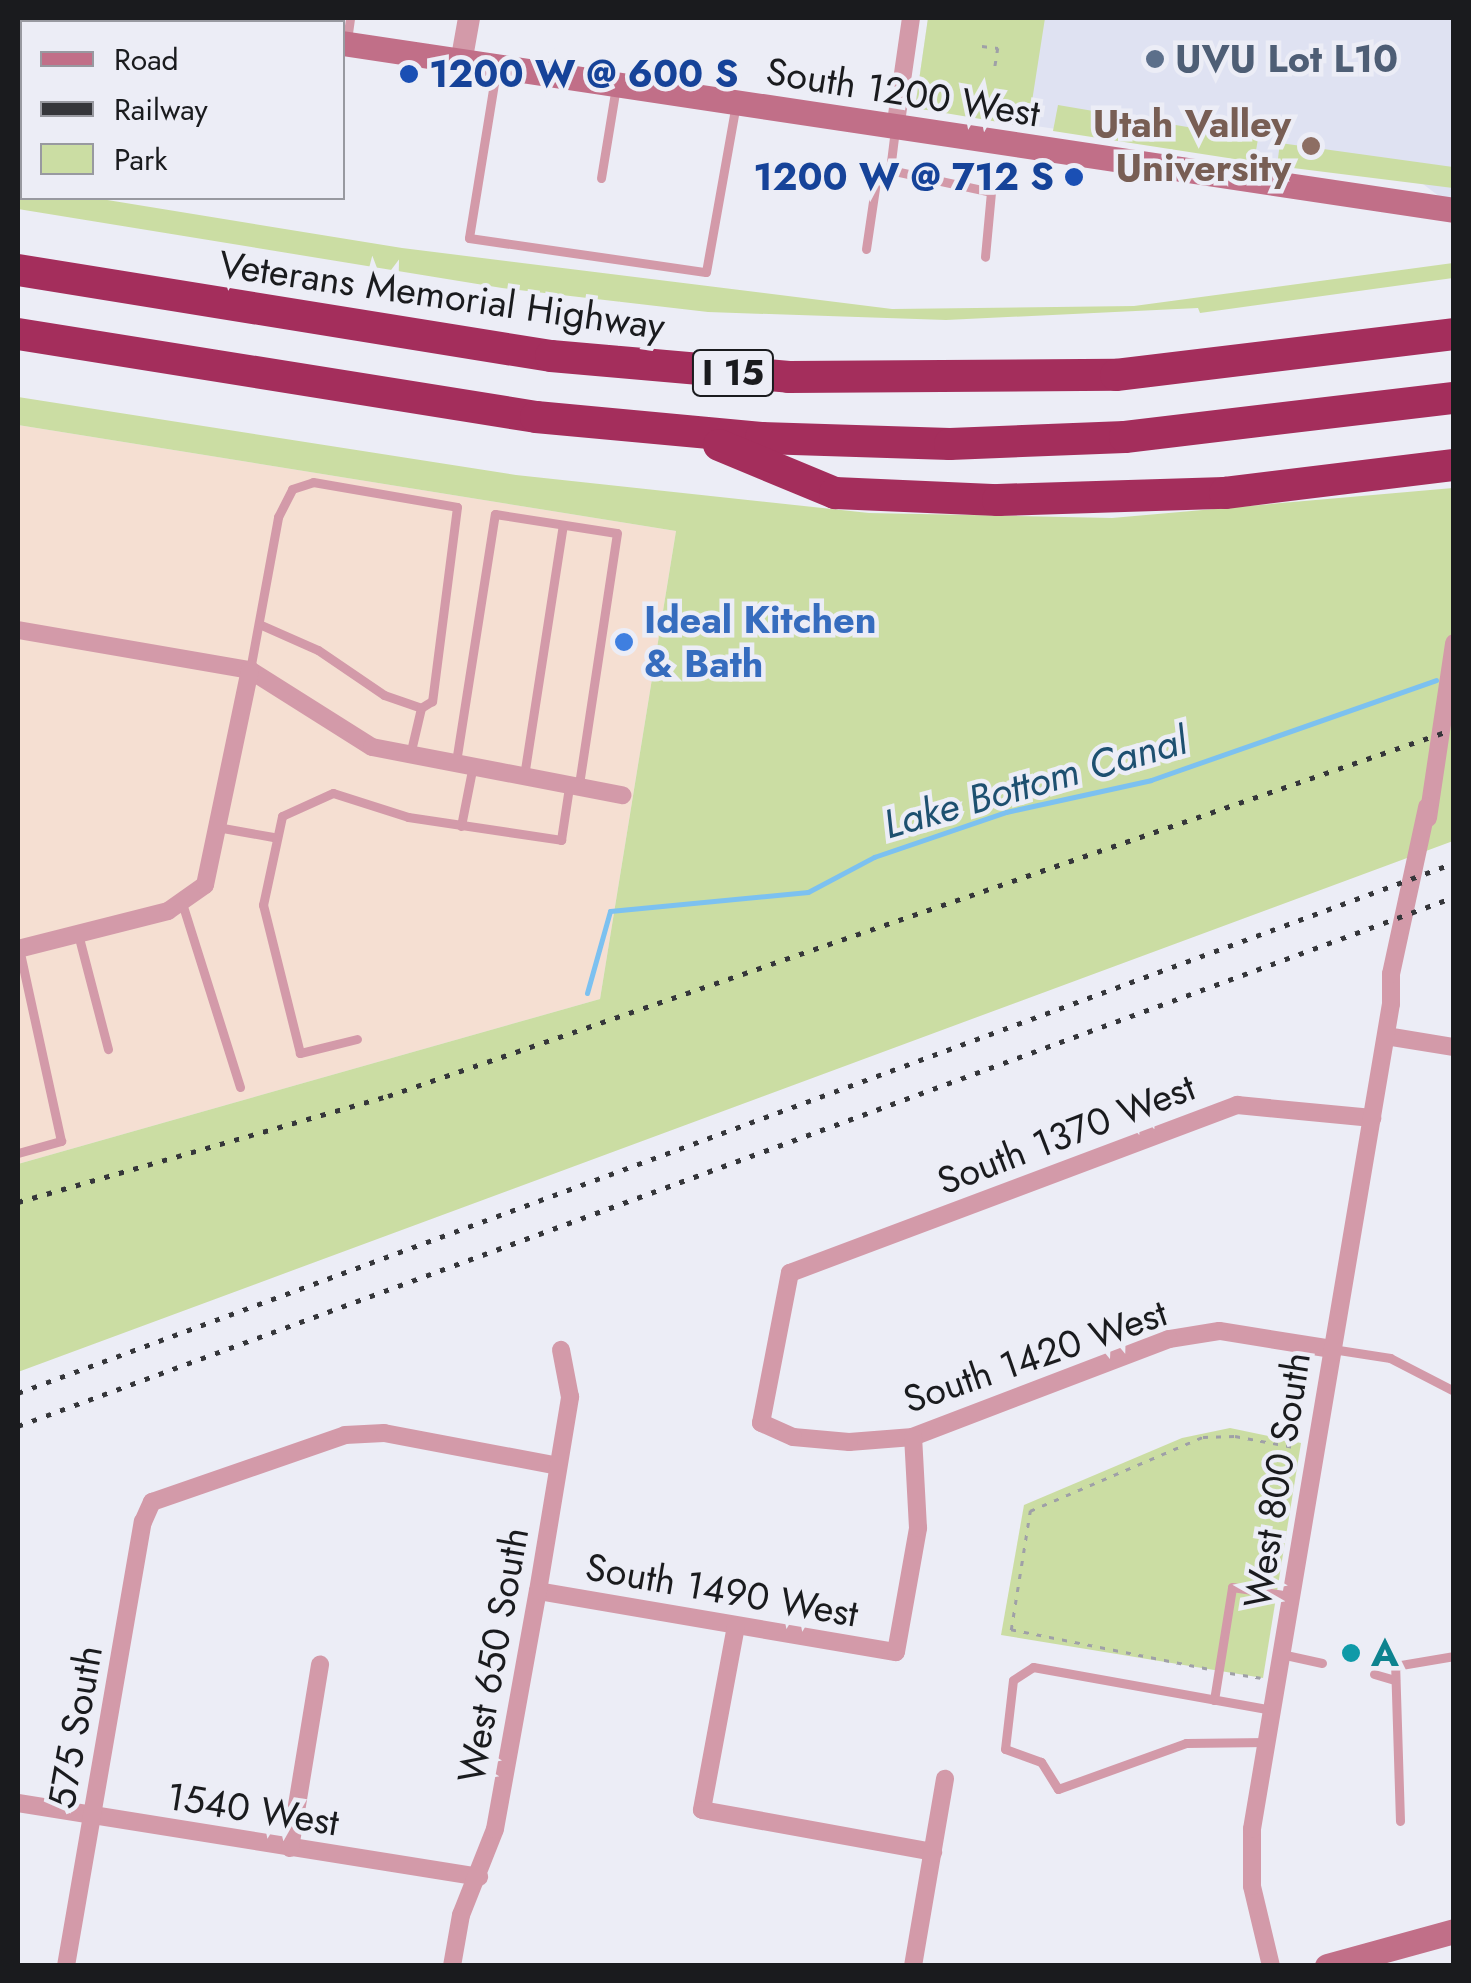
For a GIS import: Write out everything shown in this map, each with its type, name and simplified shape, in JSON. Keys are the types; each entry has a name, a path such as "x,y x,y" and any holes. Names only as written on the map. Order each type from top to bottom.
{"highway":[{"name":"Veterans Memorial Highway","path":"18,270 535,354 789,377 1116,375 1454,334"},
{"name":"I 15","path":"18,334 490,410 692,434 888,443 1124,438 1454,398"},
{"path":"692,434 835,492 902,497 1164,497 1454,465"}],"main road":[{"name":"South 1200 West","path":"346,34 462,63 1454,210"},
{"path":"1326,1966 1454,1931"}],"street":[{"path":"462,63 469,18"},
{"path":"896,128 911,18"},
{"path":"18,630 250,670 372,747 463,769 622,796"},
{"name":"West 800 South","path":"1271,1966 1252,1857 1267,1742 1386,1036 1396,946 1427,807 1454,643"},
{"path":"18,949 174,906 205,884 250,670"},
{"path":"1386,1036 1454,1047"},
{"name":"South 1370 West","path":"762,1423 790,1273 1237,1104 1372,1118"},
{"name":"South 1420 West","path":"762,1423 792,1437 849,1442 912,1437 1169,1339 1220,1331 1332,1349"},
{"name":"West 650 South","path":"452,1966 461,1915 495,1829 538,1591 570,1396 561,1350"},
{"name":"575 South","path":"66,1966 152,1502 345,1435 384,1434 558,1466"},
{"name":"South 1490 West","path":"538,1591 896,1652 918,1528 912,1437"},
{"path":"736,1626 702,1810 933,1852"},
{"path":"290,1848 320,1664"},
{"path":"914,1966 945,1779"},
{"name":"1540 West","path":"18,1804 479,1876"}],"lane":[{"path":"496,68 470,238 489,241 706,272 736,104"},
{"path":"601,178 616,86"},
{"path":"866,248 876,181 890,170 896,128"},
{"path":"890,170 991,192 985,256"},
{"path":"250,670 278,517 284,500 303,482 458,507 432,701 421,708 410,758"},
{"path":"356,1039 300,1053 264,920 273,837 291,808 333,793 462,826 561,840 574,788 617,533 495,514 463,769 462,826"},
{"path":"524,779 562,524"},
{"path":"259,624 318,650 384,695 421,708"},
{"path":"217,827 273,837"},
{"path":"174,906 240,1086"},
{"path":"78,934 108,1049"},
{"path":"18,949 61,1140 18,1153"},
{"path":"1332,1349 1390,1358 1454,1391"},
{"path":"1214,1700 1232,1587 1291,1596"},
{"path":"1281,1654 1322,1663"},
{"path":"1400,1821 1395,1666 1454,1656"},
{"path":"1267,1742 1186,1743 1058,1789 1042,1762 1005,1749 1013,1680 1033,1667 1272,1710"},
{"path":"1374,1674 1395,1680"}],"path":[{"path":"982,46 998,48 995,68"},
{"path":"1263,1678 1012,1630 1030,1512 1203,1437 1235,1436 1300,1448"}],"shaded area":[{"name":"Utah Valley University","path":"928,18 1453,18 1453,207 1423,184 915,108"},
{"path":"18,425 676,531 600,999 18,1164"}],"green space":[{"path":"928,18 1045,18 1028,127 915,108"},
{"path":"1058,105 1258,139 1254,162 1053,131"},
{"path":"1280,143 1453,167 1453,188 1277,166"},
{"path":"18,185 20,200 107,200 402,248 892,309 1134,306 1453,263 1453,278 1200,313 1198,308 946,320 708,312 502,288 18,209"},
{"path":"18,397 516,475 869,513 1112,518 1453,488 1453,841 18,1372 18,1164 600,999 676,531 18,425"},
{"path":"1230,1428 1301,1443 1263,1678 1001,1635 1024,1505 1182,1438"}],"waterway":[{"name":"Lake Bottom Canal","path":"587,993 610,911 808,892 874,857 1006,812 1151,780 1436,680"}],"railway":[{"path":"18,1202 388,1096 1454,729"},
{"path":"18,1393 1454,863"},
{"path":"18,1426 1454,897"}],"place":[{"name":"UVU Lot L10","path":"1155,59"},
{"name":"1200 W @ 600 S","path":"409,74"},
{"name":"Utah Valley University","path":"1311,146"},
{"name":"1200 W @ 712 S","path":"1074,177"},
{"name":"Ideal Kitchen & Bath","path":"624,642"},
{"name":"A","path":"1351,1653"}]}
